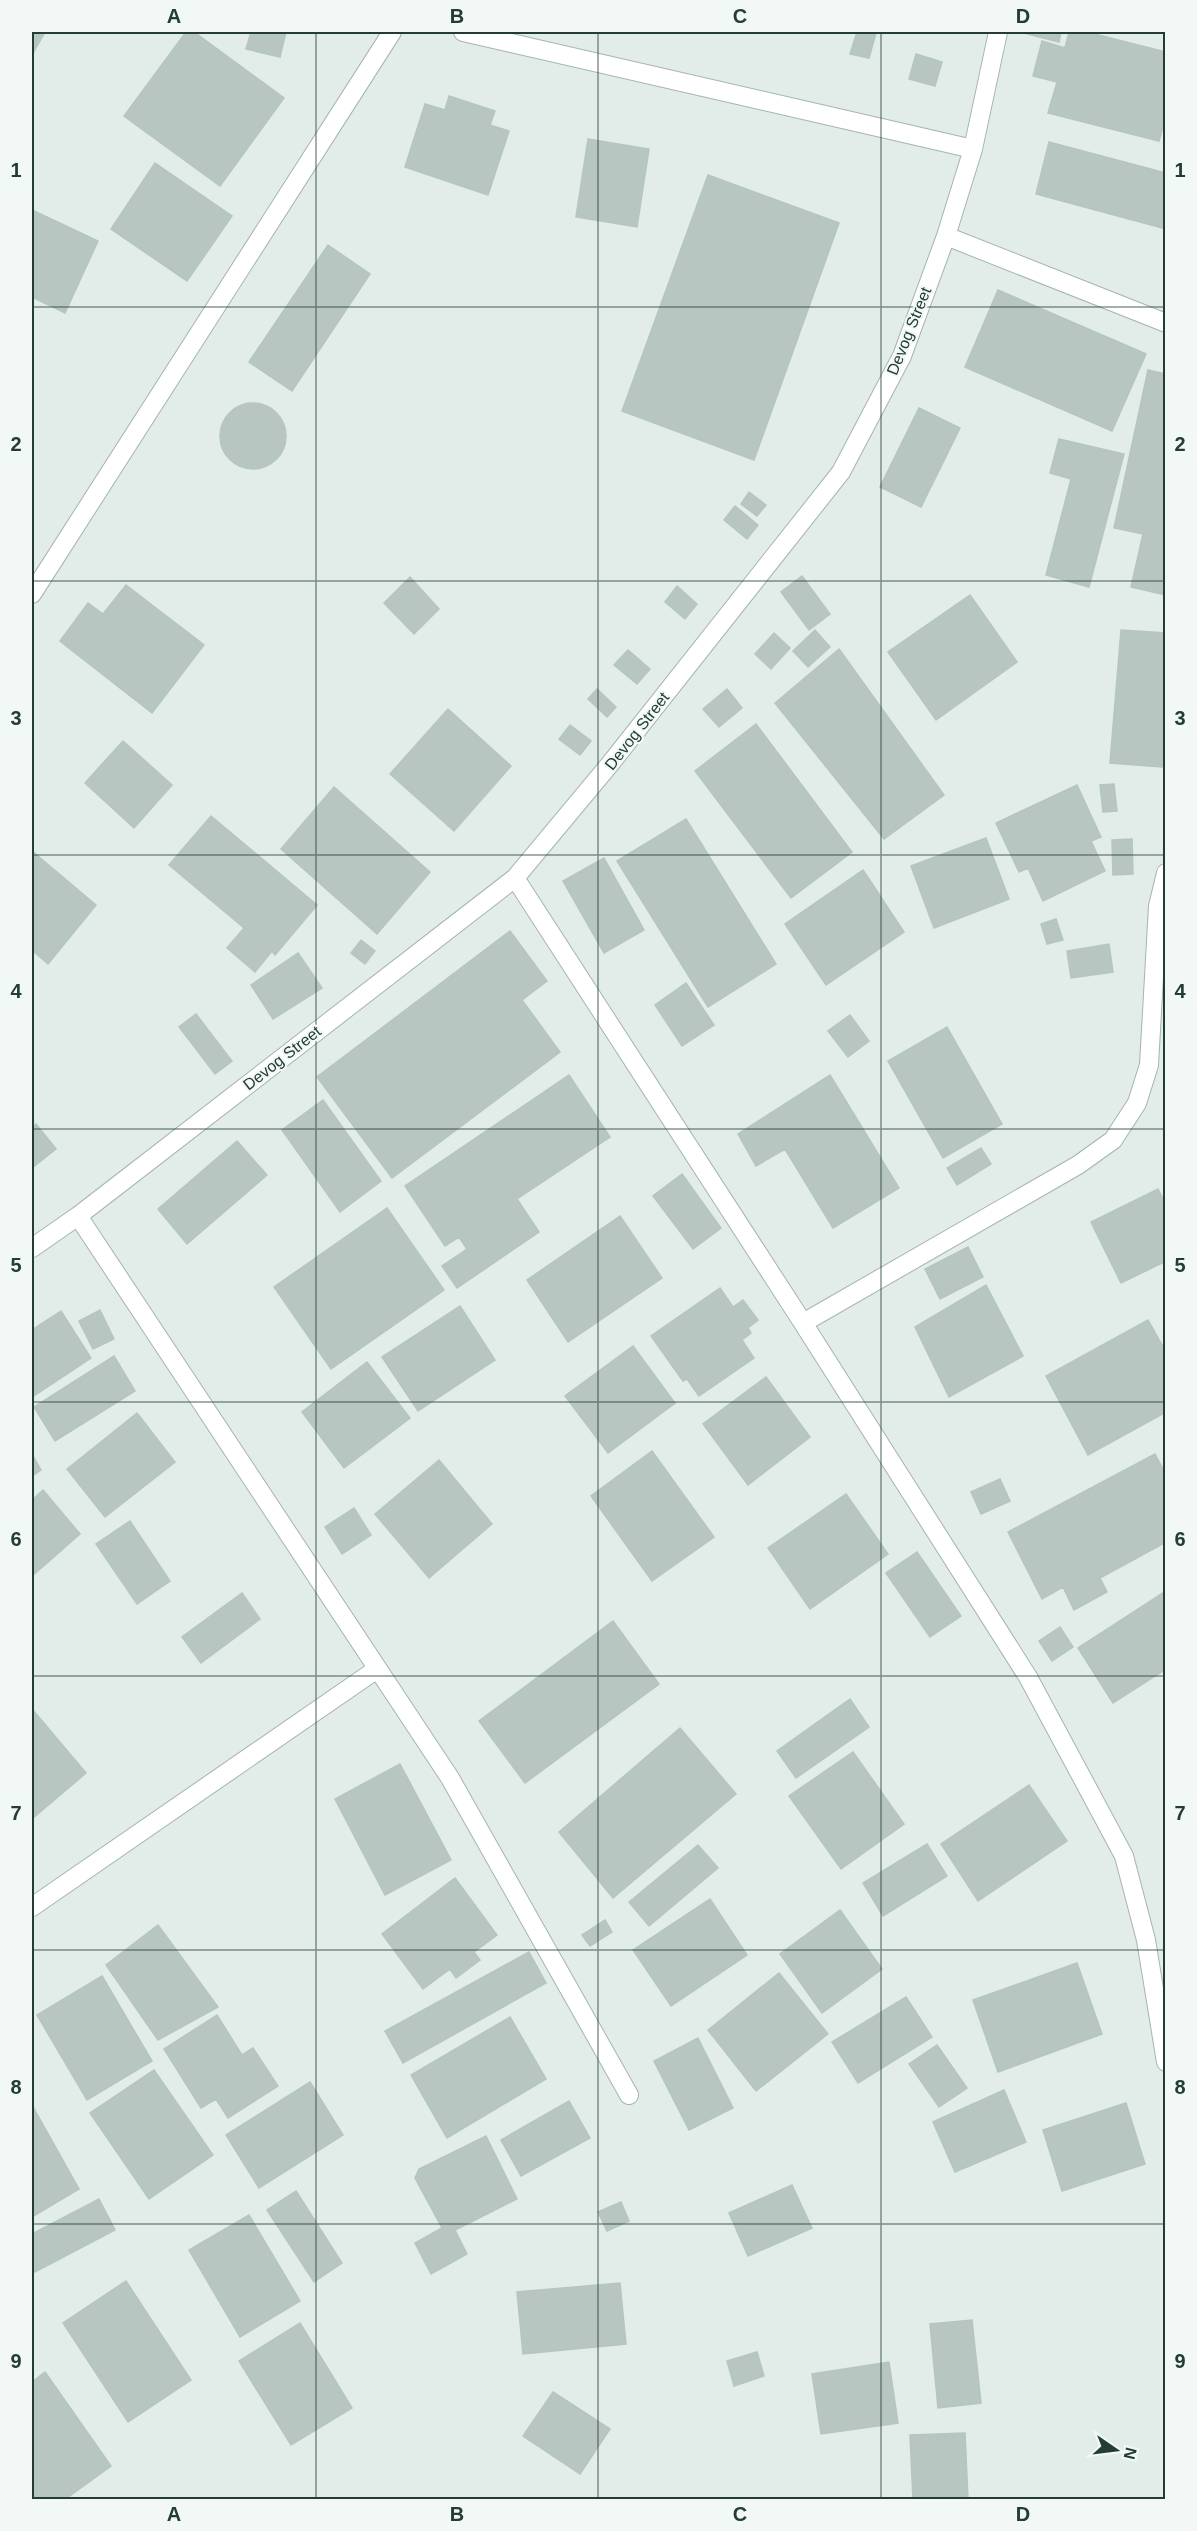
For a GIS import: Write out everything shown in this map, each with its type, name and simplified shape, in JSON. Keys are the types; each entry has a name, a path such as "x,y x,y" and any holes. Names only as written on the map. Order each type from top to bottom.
{"street":[{"path":"33,589 392,32"},
{"path":"463,32 973,149"},
{"name":"Devog Street","path":"32,1248 78,1216 515,879 610,764 841,472 902,356 946,236 973,149 998,32"},
{"path":"946,236 1166,323"},
{"path":"803,1323 1078,1165 1113,1140 1137,1103 1149,1065 1166,873"},
{"path":"515,879 803,1323 1028,1677 1124,1856 1146,1940 1166,2062"},
{"path":"78,1216 450,1778 629,2095"},
{"path":"32,1907 377,1669"}],"building":[{"path":"32,32 45,32 32,55"},
{"path":"186,32 194,32 284,98 220,186 124,116"},
{"path":"251,32 286,32 280,57 246,49"},
{"path":"857,32 876,33 869,58 850,54"},
{"path":"1020,32 1061,32 1059,42"},
{"path":"1069,32 1087,32 1166,52 1166,116 1159,141 1048,113 1057,82 1033,76 1042,41 1065,48"},
{"path":"916,54 942,62 935,86 909,79"},
{"path":"449,96 495,111 490,125 509,131 488,195 405,167 425,104 445,110"},
{"path":"588,139 649,149 637,227 576,217"},
{"path":"1049,142 1166,173 1166,229 1036,194"},
{"path":"155,163 232,216 187,281 111,229"},
{"path":"708,175 839,223 754,460 622,411"},
{"path":"32,210 98,241 65,313 32,297"},
{"path":"328,245 370,274 292,391 249,362"},
{"path":"998,290 1146,354 1112,431 965,367"},
{"path":"1148,370 1166,374 1166,595 1131,587 1143,534 1114,528"},
{"path":"247,403 259,403 271,408 281,418 286,436 284,449 271,464 259,469 247,469 235,464 225,454 220,442 220,430 225,418 235,408"},
{"path":"919,408 960,428 921,507 880,487"},
{"path":"1059,439 1124,454 1089,587 1046,575 1071,479 1050,473"},
{"path":"749,492 766,505 757,516 741,504"},
{"path":"735,506 758,525 747,539 724,520"},
{"path":"802,576 830,614 809,630 781,592"},
{"path":"410,577 439,609 414,634 384,603"},
{"path":"126,585 204,645 152,713 60,641 88,603 103,614"},
{"path":"677,586 697,604 685,619 665,602"},
{"path":"970,595 1017,662 936,720 888,652"},
{"path":"815,630 830,647 808,667 793,651"},
{"path":"1121,630 1166,633 1166,717 1162,767 1110,763"},
{"path":"774,633 790,648 771,669 755,654"},
{"path":"839,649 944,795 884,839 775,703"},
{"path":"628,650 650,669 637,684 614,665"},
{"path":"597,689 616,707 607,717 588,699"},
{"path":"727,689 742,708 719,727 703,709"},
{"path":"448,709 511,766 454,831 390,774"},
{"path":"756,724 852,852 791,898 695,771"},
{"path":"570,725 591,741 580,755 559,739"},
{"path":"123,741 172,785 134,828 85,783"},
{"path":"1114,784 1117,811 1103,812 1100,785"},
{"path":"1077,785 1101,837 1091,841 1105,871 1043,901 1028,868 1019,872 996,823"},
{"path":"334,787 430,872 377,934 281,849"},
{"path":"211,816 317,905 275,955 272,951 255,972 227,948 244,928 169,865"},
{"path":"686,819 776,964 708,1007 617,861"},
{"path":"986,838 1009,899 934,928 911,866"},
{"path":"1132,839 1133,874 1113,875 1112,840"},
{"path":"32,851 96,905 48,964 32,950"},
{"path":"604,858 644,930 604,953 563,881"},
{"path":"863,870 904,932 826,985 785,924"},
{"path":"1056,919 1063,940 1047,944 1041,924"},
{"path":"510,931 547,981 522,1000 560,1052 392,1178 317,1077"},
{"path":"361,940 375,951 365,964 351,953"},
{"path":"1109,944 1113,972 1071,978 1067,951"},
{"path":"298,953 322,988 273,1019 251,985"},
{"path":"686,983 714,1025 682,1046 655,1005"},
{"path":"196,1014 232,1061 215,1074 179,1027"},
{"path":"850,1015 869,1041 848,1057 828,1031"},
{"path":"947,1027 1002,1124 943,1158 888,1061"},
{"path":"569,1075 610,1137 517,1199 539,1232 457,1288 442,1266 467,1249 459,1237 445,1246 405,1186"},
{"path":"830,1075 899,1188 833,1228 785,1149 756,1166 738,1134"},
{"path":"323,1100 381,1181 340,1212 282,1130"},
{"path":"36,1124 56,1149 32,1168 32,1127"},
{"path":"237,1141 267,1175 187,1244 158,1209"},
{"path":"981,1148 991,1164 957,1185 947,1168"},
{"path":"682,1174 721,1228 693,1249 653,1196"},
{"path":"1158,1189 1166,1204 1166,1261 1121,1283 1091,1222"},
{"path":"387,1208 444,1290 331,1369 274,1287"},
{"path":"620,1216 662,1278 568,1342 527,1280"},
{"path":"968,1247 983,1277 940,1299 925,1269"},
{"path":"986,1285 1023,1356 949,1397 915,1327"},
{"path":"720,1288 733,1307 743,1300 758,1320 748,1328 751,1333 742,1340 754,1358 699,1396 687,1379 683,1381 651,1336"},
{"path":"460,1306 495,1360 418,1411 382,1357"},
{"path":"100,1310 114,1339 93,1349 79,1321"},
{"path":"61,1311 91,1358 32,1397 32,1330"},
{"path":"1148,1320 1166,1352 1166,1412 1088,1455 1046,1376"},
{"path":"633,1346 675,1403 608,1453 565,1396"},
{"path":"114,1356 135,1391 55,1441 34,1407"},
{"path":"367,1362 410,1418 344,1468 302,1412"},
{"path":"766,1377 810,1437 748,1485 703,1424"},
{"path":"137,1413 175,1462 105,1517 67,1469"},
{"path":"652,1451 714,1537 652,1581 591,1496"},
{"path":"32,1454 41,1470 32,1476"},
{"path":"1155,1454 1166,1475 1166,1542 1100,1578 1107,1592 1074,1610 1063,1587 1042,1599 1008,1532"},
{"path":"439,1460 492,1524 429,1578 375,1514"},
{"path":"1000,1479 1010,1501 981,1514 971,1492"},
{"path":"43,1490 80,1534 32,1576 32,1500"},
{"path":"846,1494 888,1554 810,1609 768,1548"},
{"path":"354,1508 371,1535 342,1554 325,1527"},
{"path":"130,1521 170,1581 137,1604 96,1544"},
{"path":"917,1552 961,1616 930,1637 886,1573"},
{"path":"1166,1591 1166,1669 1113,1703 1078,1648"},
{"path":"242,1593 260,1619 201,1663 182,1637"},
{"path":"613,1621 659,1684 525,1783 479,1721"},
{"path":"1060,1627 1073,1647 1052,1661 1039,1641"},
{"path":"850,1699 869,1727 796,1778 777,1751"},
{"path":"32,1709 86,1773 32,1819"},
{"path":"680,1728 736,1794 613,1898 559,1832"},
{"path":"853,1752 904,1824 841,1869 789,1796"},
{"path":"400,1764 451,1860 385,1895 335,1799"},
{"path":"1029,1785 1067,1841 978,1901 941,1844"},
{"path":"927,1844 947,1876 883,1916 863,1883"},
{"path":"698,1845 718,1868 649,1926 629,1902"},
{"path":"455,1878 497,1935 474,1952 480,1960 456,1978 450,1969 423,1989 382,1934"},
{"path":"710,1899 747,1955 671,2006 633,1950"},
{"path":"840,1910 882,1969 822,2013 780,1954"},
{"path":"605,1920 612,1932 590,1946 582,1935"},
{"path":"158,1925 218,2007 158,2040 106,1965"},
{"path":"529,1952 546,1983 403,2063 385,2031"},
{"path":"1077,1963 1102,2034 998,2072 973,2000"},
{"path":"779,1973 828,2034 756,2091 708,2030"},
{"path":"102,1976 152,2061 87,2100 37,2015"},
{"path":"906,1997 932,2037 858,2083 832,2042"},
{"path":"217,2015 242,2055 253,2048 278,2086 228,2118 216,2099 201,2108 164,2049"},
{"path":"510,2017 546,2079 447,2138 411,2075"},
{"path":"698,2038 733,2108 689,2130 654,2061"},
{"path":"937,2045 967,2088 939,2107 909,2064"},
{"path":"154,2070 213,2155 149,2199 90,2113"},
{"path":"310,2082 343,2135 259,2188 226,2135"},
{"path":"1004,2090 1026,2142 955,2172 933,2122"},
{"path":"569,2101 590,2138 521,2176 501,2140"},
{"path":"1126,2103 1145,2164 1062,2191 1043,2130"},
{"path":"32,2105 79,2189 32,2217"},
{"path":"486,2136 517,2199 455,2230 467,2254 431,2274 415,2243 442,2228 415,2178 419,2169"},
{"path":"792,2185 812,2228 748,2256 729,2213"},
{"path":"296,2191 342,2263 314,2282 267,2210"},
{"path":"99,2199 115,2230 35,2272 32,2264 32,2234"},
{"path":"621,2202 629,2221 607,2231 598,2212"},
{"path":"249,2215 300,2301 240,2337 189,2250"},
{"path":"126,2281 191,2380 128,2422 63,2323"},
{"path":"620,2283 626,2344 523,2354 517,2292"},
{"path":"972,2320 981,2403 938,2408 930,2324"},
{"path":"300,2323 352,2408 291,2445 239,2361"},
{"path":"757,2352 764,2376 734,2386 727,2361"},
{"path":"889,2362 898,2423 821,2434 812,2374"},
{"path":"45,2372 111,2466 64,2500 32,2500 32,2382"},
{"path":"553,2392 610,2429 580,2474 523,2436"},
{"path":"965,2433 968,2500 913,2500 910,2435"}]}
